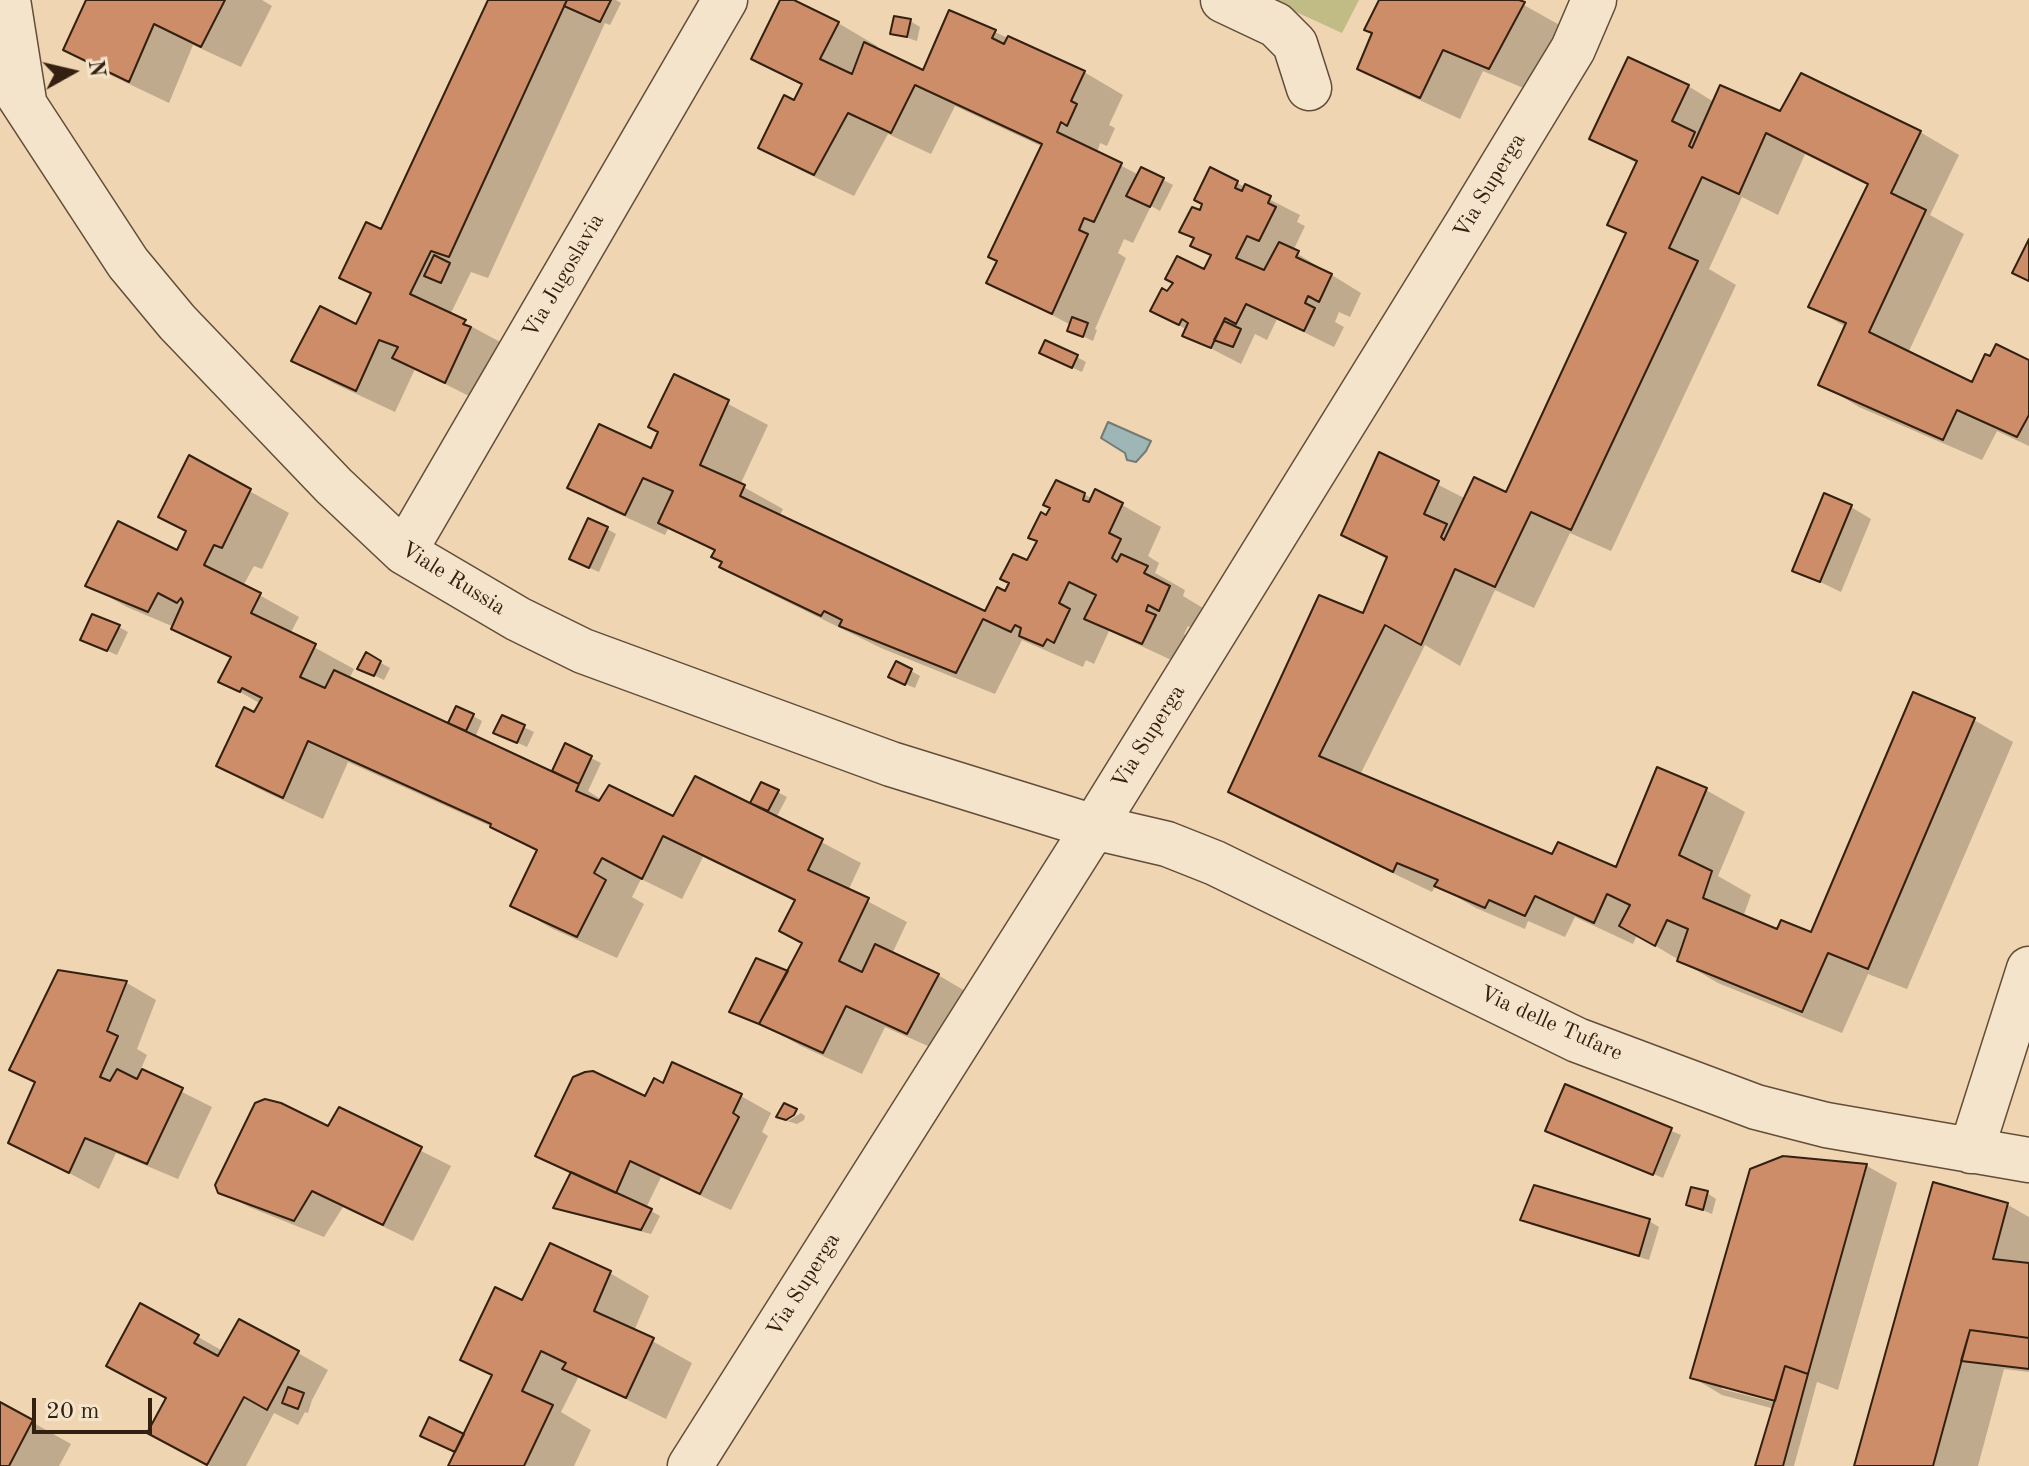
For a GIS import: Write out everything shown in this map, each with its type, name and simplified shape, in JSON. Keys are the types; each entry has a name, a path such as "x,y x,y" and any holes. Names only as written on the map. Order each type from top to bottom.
{"street":[{"path":"8,0 25,107"},
{"name":"Via Jugoslavia","path":"404,552 725,0"},
{"path":"1223,0 1276,25 1295,44 1309,88"},
{"name":"Via Superga","path":"690,1466 1094,827 1573,49 1594,0"},
{"name":"Viale Russia","path":"0,67 128,263 177,322 334,486 404,552 518,619 583,651 891,764 1094,827"},
{"name":"Via delle Tufare","path":"1094,827 1167,844 1215,863 1577,1040 1756,1107 1826,1125 2029,1160"},
{"path":"1971,1151 2029,969"}],"shaded area":[{"path":"1270,0 1359,0 1342,33"}],"water":[{"path":"1108,422 1151,441 1136,462 1127,460 1125,453 1101,438"}],"building":[{"path":"86,0 225,0 201,47 154,24 129,82 63,50"},
{"path":"488,0 567,0 449,257 431,251 410,294 466,320 463,324 471,327 445,383 392,358 398,347 379,340 356,391 291,361 320,306 356,324 371,293 339,278 366,222 381,229"},
{"path":"567,0 611,0 600,22 564,6"},
{"path":"780,0 794,0 839,22 820,59 852,74 864,42 923,70 949,10 996,30 992,38 1004,44 1008,36 1085,71 1071,101 1077,104 1067,126 1061,122 1057,132 1122,163 1094,222 1084,218 1079,230 1088,234 1052,314 986,283 997,261 988,257 1042,144 915,85 891,133 848,113 814,175 758,148 784,95 794,100 802,84 751,59"},
{"path":"1379,0 1525,2 1489,69 1443,50 1420,98 1357,69 1372,33 1364,30"},
{"path":"894,16 911,19 907,37 890,34"},
{"path":"1628,57 1689,85 1672,121 1695,132 1689,146 1692,148 1720,85 1780,111 1801,73 1921,131 1891,193 1926,210 1869,332 1972,382 1985,354 1990,356 1996,344 2029,360 2029,415 2017,437 1957,410 1943,440 1818,385 1846,323 1808,307 1868,184 1766,133 1739,194 1702,177 1669,248 1698,261 1571,530 1531,512 1495,587 1455,569 1421,645 1385,625 1319,756 1552,854 1558,842 1616,867 1657,767 1707,788 1679,855 1712,871 1703,898 1777,929 1781,920 1811,932 1913,692 1975,718 1868,969 1828,953 1802,1012 1677,961 1688,929 1667,920 1655,946 1619,926 1630,905 1607,894 1594,923 1535,896 1525,916 1489,900 1485,908 1434,886 1438,880 1397,863 1393,872 1228,792 1319,595 1363,613 1387,557 1341,535 1379,452 1439,481 1424,514 1447,524 1441,537 1444,540 1474,477 1506,492 1626,233 1607,225 1637,161 1589,139"},
{"path":"1141,167 1164,178 1150,207 1126,196"},
{"path":"1210,167 1238,181 1235,188 1242,191 1245,184 1271,196 1268,203 1276,207 1259,241 1247,236 1236,258 1264,270 1279,242 1299,251 1296,257 1332,274 1319,302 1308,296 1305,303 1315,308 1304,331 1246,304 1236,324 1225,318 1211,348 1182,336 1188,323 1182,319 1179,325 1150,311 1162,288 1167,291 1173,283 1165,279 1177,256 1204,269 1211,255 1190,246 1194,238 1179,232 1192,207 1200,210 1202,204 1194,200"},
{"path":"2029,239 2029,281 2012,273"},
{"path":"434,255 450,263 441,283 424,276"},
{"path":"1072,317 1088,323 1083,337 1067,331"},
{"path":"1224,321 1241,329 1233,347 1214,340"},
{"path":"1045,340 1078,355 1072,368 1039,353"},
{"path":"674,374 729,400 700,465 745,485 740,496 985,611 997,587 1005,591 1009,583 1000,579 1013,554 1027,560 1037,541 1028,538 1041,512 1046,515 1050,508 1043,505 1056,480 1085,493 1083,500 1089,502 1095,489 1123,503 1109,533 1121,539 1112,558 1117,562 1121,554 1148,566 1144,573 1170,586 1159,611 1148,605 1146,611 1156,615 1142,644 1084,619 1096,595 1069,582 1059,603 1070,609 1054,643 1047,639 1043,646 1019,636 1021,628 1015,625 1011,632 983,619 956,673 839,626 842,620 824,611 821,616 719,567 722,562 711,557 715,550 658,523 673,491 643,478 625,515 567,488 599,424 651,448 658,432 648,427"},
{"path":"189,455 251,489 222,548 214,545 204,565 261,593 251,613 316,644 300,677 325,688 334,670 579,784 576,791 599,801 609,785 673,816 695,776 823,839 808,870 869,898 839,961 862,972 875,944 939,974 907,1034 846,1006 823,1053 759,1024 802,943 779,931 795,900 663,836 642,879 602,858 594,873 606,880 577,937 510,906 537,850 490,827 491,824 308,741 283,798 216,766 244,707 254,712 262,698 242,688 240,692 218,682 231,657 171,629 183,602 181,598 177,603 158,593 148,612 85,586 118,521 177,550 186,531 158,517"},
{"path":"1824,493 1852,505 1820,582 1792,571"},
{"path":"588,518 608,527 589,568 569,559"},
{"path":"92,614 120,625 107,651 80,640"},
{"path":"366,652 381,661 374,676 357,669"},
{"path":"896,661 912,669 905,685 888,677"},
{"path":"456,706 474,714 466,731 448,723"},
{"path":"502,715 525,725 517,743 493,733"},
{"path":"565,743 592,756 579,784 552,771"},
{"path":"761,782 779,790 768,811 750,803"},
{"path":"756,958 788,971 759,1024 729,1012"},
{"path":"58,970 127,981 107,1031 118,1036 100,1077 110,1081 117,1069 137,1079 142,1069 183,1088 147,1164 85,1138 69,1173 8,1143 35,1082 9,1070"},
{"path":"672,1062 742,1094 733,1113 739,1117 700,1194 630,1161 616,1193 535,1156 573,1077 593,1071 645,1096 654,1078 663,1083"},
{"path":"1565,1084 1672,1128 1653,1175 1545,1131"},
{"path":"265,1099 281,1103 328,1126 339,1107 422,1147 383,1225 312,1191 294,1221 218,1193 215,1185 255,1103"},
{"path":"784,1103 797,1109 786,1120 776,1117"},
{"path":"1783,1156 1867,1164 1808,1374 1785,1366 1775,1401 1690,1378 1750,1169"},
{"path":"571,1172 652,1209 641,1230 553,1208"},
{"path":"1933,1182 2008,1203 1993,1259 2029,1263 2029,1338 1970,1330 1933,1466 1854,1466"},
{"path":"1534,1185 1650,1219 1639,1256 1520,1220"},
{"path":"1691,1187 1708,1191 1703,1210 1686,1205"},
{"path":"550,1243 611,1271 594,1311 654,1338 626,1398 562,1369 566,1363 541,1351 522,1391 553,1405 524,1466 448,1466 492,1375 460,1360 495,1287 522,1300"},
{"path":"140,1303 199,1335 194,1343 218,1356 239,1319 299,1351 267,1410 244,1397 207,1465 147,1433 166,1398 106,1366"},
{"path":"1970,1330 2029,1338 2029,1369 1961,1361"},
{"path":"1785,1366 1808,1374 1783,1466 1755,1466"},
{"path":"288,1387 304,1393 298,1409 282,1403"},
{"path":"0,1402 33,1420 9,1466 0,1466"},
{"path":"429,1417 464,1434 455,1452 420,1436"}]}
